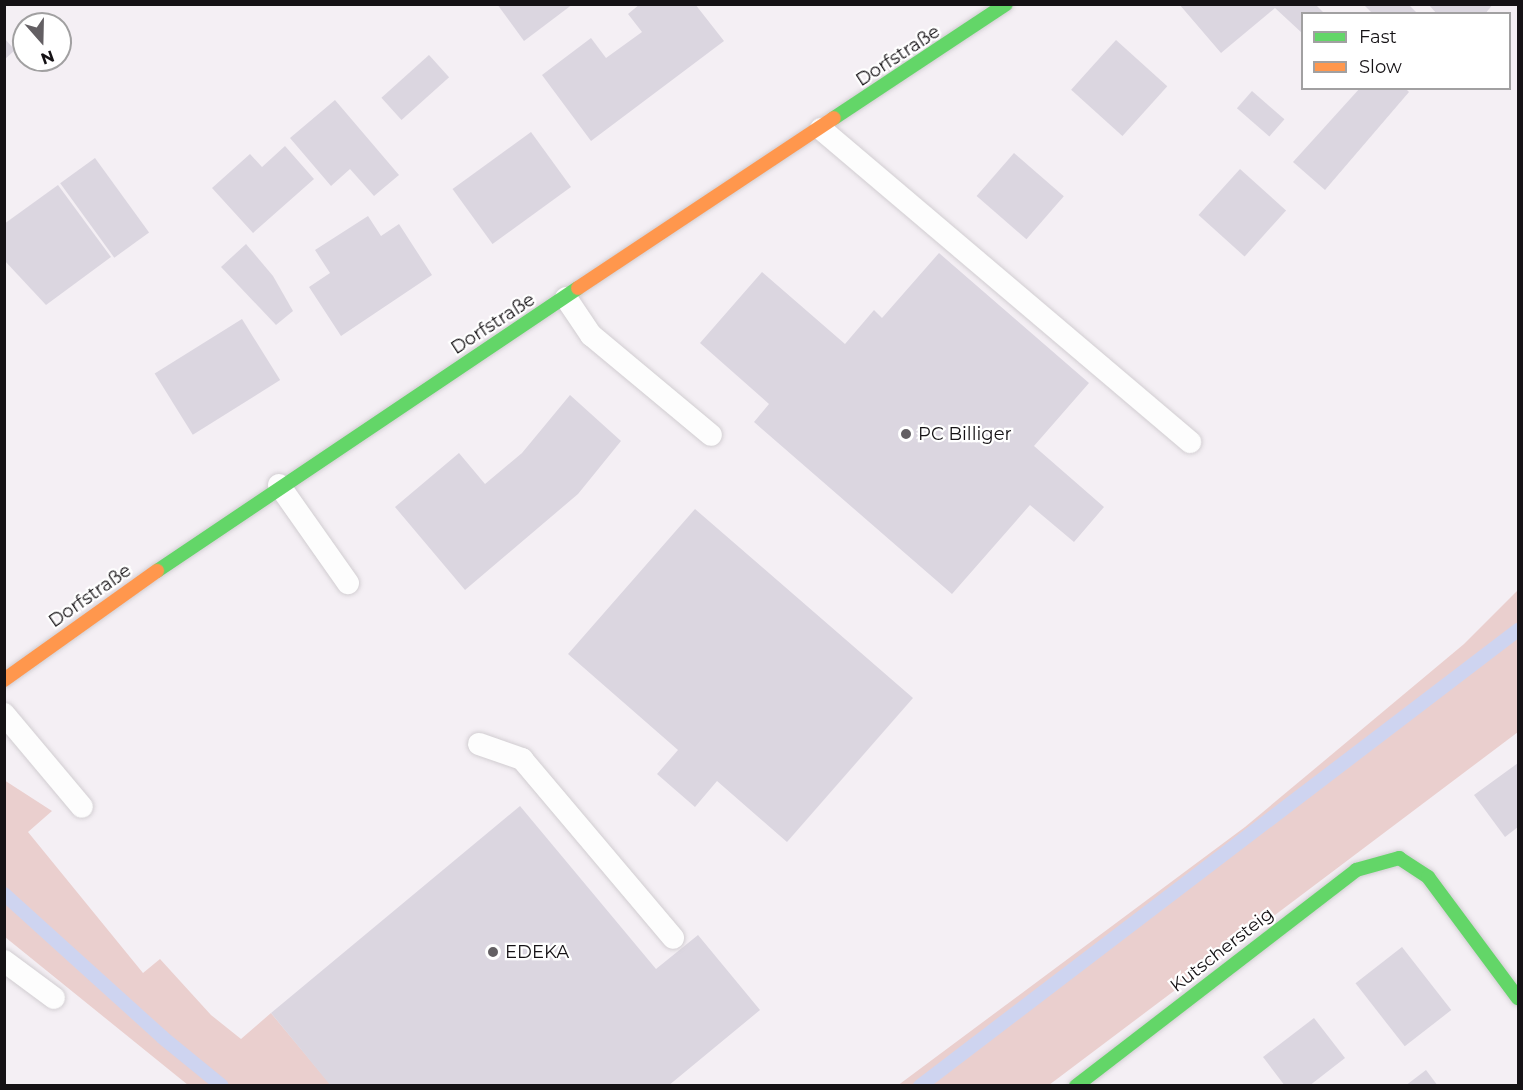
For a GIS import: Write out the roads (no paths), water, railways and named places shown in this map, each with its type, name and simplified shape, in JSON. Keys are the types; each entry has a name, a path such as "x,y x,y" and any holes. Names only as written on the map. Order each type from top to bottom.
{"main road":[{"name":"Dorfstraße","path":"4,680 279,485 566,298 1006,4"},
{"name":"Kutschersteig","path":"1076,1086 1356,870 1399,858 1428,877 1518,998"}],"lane":[{"path":"821,129 1190,442"},
{"path":"566,298 591,335 711,435"},
{"path":"279,485 348,583"},
{"path":"4,714 82,807"},
{"path":"479,744 522,759 673,938"},
{"path":"4,961 54,998"}],"waterway":[{"path":"920,1086 1518,630"},
{"path":"4,894 162,1037 222,1086"}],"place":[{"name":"PC Billiger","path":"906,434"},
{"name":"EDEKA","path":"493,952"}]}
